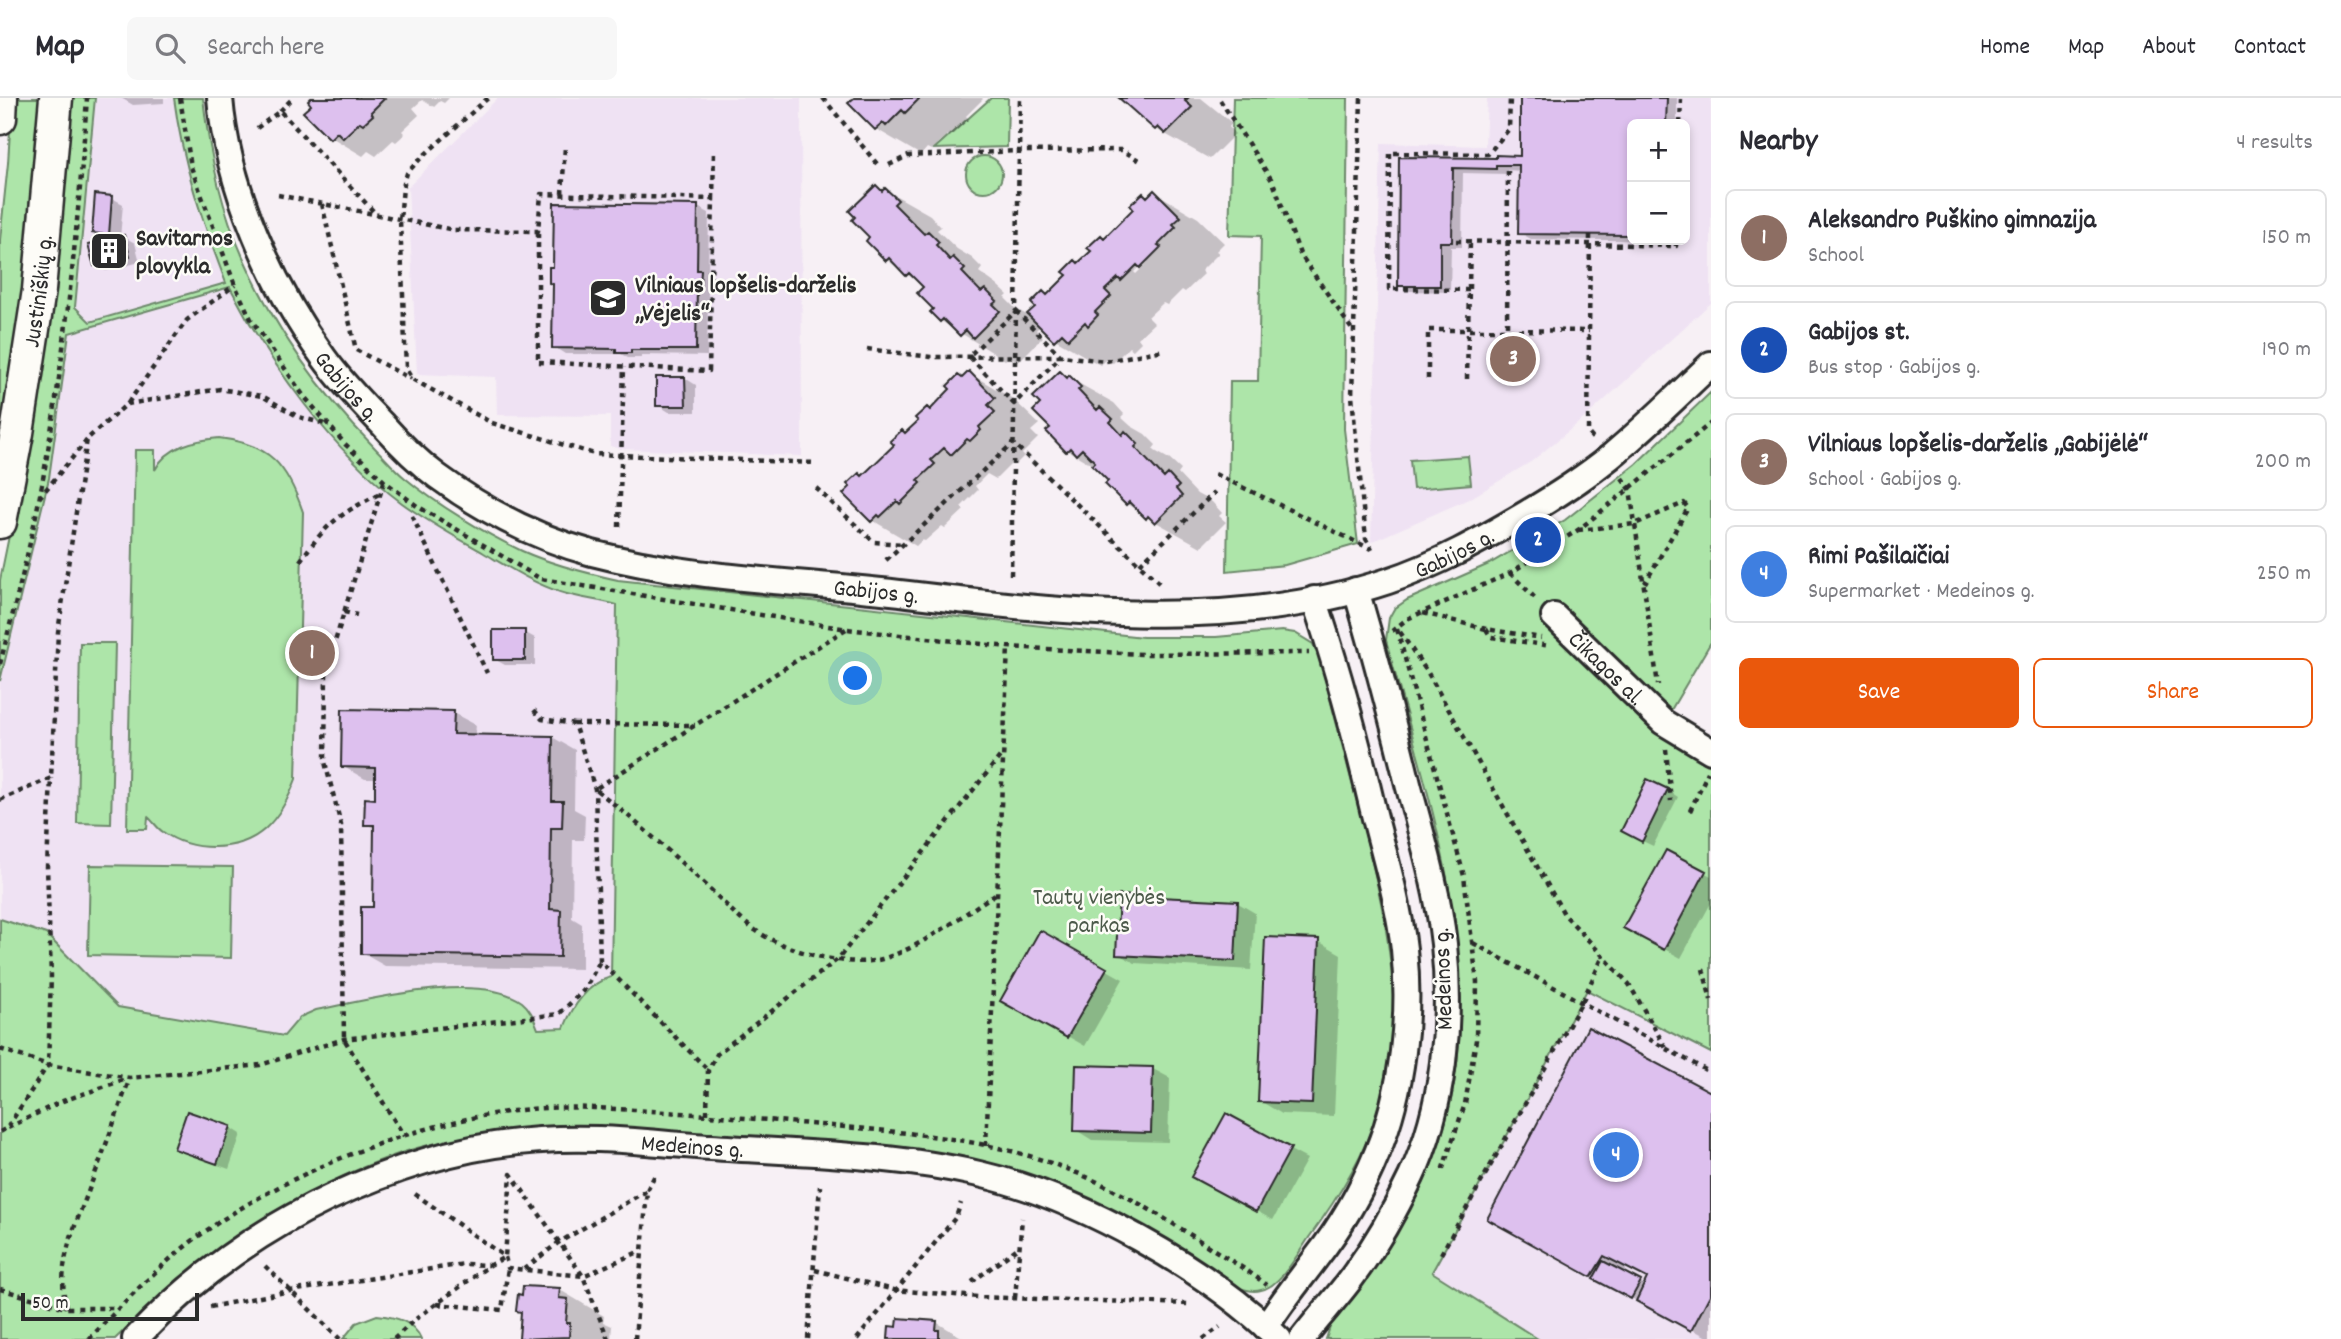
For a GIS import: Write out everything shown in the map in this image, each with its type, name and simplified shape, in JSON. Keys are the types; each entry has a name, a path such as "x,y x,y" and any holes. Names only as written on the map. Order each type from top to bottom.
{"main road":[{"path":"0,118 1,98"},
{"name":"Justiniškių g.","path":"0,522 39,290 55,98"}],"street":[{"name":"Gabijos g.","path":"220,98 232,164 259,242 290,305 323,357 369,411 435,475 491,510 543,536 588,552 643,565 710,575 842,586 1011,606 1123,612 1258,609 1314,599 1389,580 1457,554 1563,492 1609,458 1711,365"},
{"name":"Medeinos g.","path":"1302,1339 1361,1264 1388,1223 1412,1175 1428,1132 1439,1085 1445,1036 1447,995 1444,944 1437,903 1356,590"},
{"name":"Medeinos g.","path":"135,1339 184,1290 216,1265 288,1217 333,1195 427,1160 474,1149 515,1143 597,1139 822,1154 919,1164 981,1175 1047,1197 1133,1235 1180,1263 1272,1333 1283,1299 1317,1257 1355,1199 1377,1154 1389,1121 1399,1077 1406,993 1404,948 1364,771 1331,648 1314,599"},
{"name":"Čikagos al.","path":"1554,616 1663,722 1711,751"}],"path":[{"path":"180,98 191,167 235,285 251,319 303,395 328,425 384,481 417,506 541,579 847,629 1008,647 1143,654 1308,653 1331,648"},
{"path":"257,128 293,98"},
{"path":"412,379 407,369 400,220 403,187 407,173 420,159 488,98"},
{"path":"824,98 878,165"},
{"path":"1011,575 1020,98"},
{"path":"1215,474 1372,550 1366,539 1352,396 1361,98"},
{"path":"1469,290 1389,289 1390,153 1488,154 1509,129 1510,98"},
{"path":"1680,119 1681,98"},
{"path":"1220,100 1273,182 1300,254 1353,332"},
{"path":"279,111 377,215"},
{"path":"562,194 565,146"},
{"path":"713,199 541,194 538,231 538,362 709,371 713,199 714,150"},
{"path":"889,165 908,156 1019,151 1122,150 1142,162"},
{"path":"1507,330 1508,171"},
{"path":"278,195 454,230 538,231"},
{"path":"322,204 356,350 492,424 594,454 816,463"},
{"path":"1588,433 1590,235"},
{"path":"1456,241 1627,245"},
{"path":"1467,379 1470,241"},
{"path":"1633,245 1676,245"},
{"path":"39,499 87,439 127,404 187,320 235,285"},
{"path":"969,356 1016,311"},
{"path":"1016,311 1062,356"},
{"path":"1427,379 1428,330 1589,331"},
{"path":"867,349 932,357 1062,356 1106,361 1164,350"},
{"path":"969,356 1014,404"},
{"path":"1014,404 1062,356"},
{"path":"619,527 624,367"},
{"path":"127,404 220,389 262,396 299,418 328,425"},
{"path":"1370,639 1397,629 1407,620 1510,573 1577,530 1711,423"},
{"path":"1703,430 1711,435"},
{"path":"7,1128 48,1065 51,976 47,867 58,632 87,439"},
{"path":"886,560 1013,443"},
{"path":"1013,443 1163,586"},
{"path":"384,481 326,671 325,762 341,825 344,1039 404,1136"},
{"path":"816,488 874,541 904,544"},
{"path":"1577,530 1635,524 1684,503 1688,508 1645,584 1635,524 1630,489"},
{"path":"1140,564 1215,492"},
{"path":"300,561 318,535 335,519 380,493"},
{"path":"412,516 487,673"},
{"name":"Čikagos al.","path":"1510,573 1554,616"},
{"path":"344,612 357,615"},
{"path":"1422,613 1588,649"},
{"path":"595,789 847,629"},
{"path":"1397,629 1428,674 1564,914 1629,984 1666,1048"},
{"path":"1486,629 1491,636 1588,649"},
{"path":"986,1146 1008,647"},
{"path":"534,710 542,719 573,724 696,725"},
{"path":"0,1132 60,1102 130,1078 260,1065 344,1039 559,1014 584,990 600,961 595,789 573,724"},
{"path":"707,1114 708,1070 717,1054 838,959 1003,753"},
{"path":"1690,811 1711,765"},
{"path":"0,800 51,778"},
{"path":"595,789 632,817 754,930 795,949 859,962 880,960 900,952 997,893"},
{"path":"1473,943 1711,1073"},
{"path":"1441,1254 1582,1002 1603,956"},
{"path":"600,961 708,1070"},
{"path":"1703,969 1711,1000"},
{"path":"0,1049 48,1065 130,1078"},
{"path":"66,1308 61,1286 69,1238 130,1078"},
{"path":"89,1339 118,1308 182,1249 244,1206 321,1166 466,1117 534,1108 599,1108 707,1114 913,1133 986,1146 1067,1168 1147,1207 1266,1283 1283,1299"},
{"path":"437,1304 502,1310 508,1268 505,1257 511,1174 583,1276 608,1339"},
{"path":"635,1339 647,1190 655,1175"},
{"path":"808,1339 820,1186"},
{"path":"523,1269 558,1243 647,1190"},
{"path":"415,1194 505,1257"},
{"path":"857,1339 894,1290 956,1217 961,1203"},
{"path":"1015,1298 1022,1218"},
{"path":"972,1282 1019,1246"},
{"path":"508,1268 583,1276 641,1251"},
{"path":"394,1339 413,1321 505,1257"},
{"path":"210,1307 290,1291 464,1264 491,1265"},
{"path":"265,1266 341,1339"},
{"path":"815,1270 894,1290 1015,1298 1189,1304"},
{"path":"0,1289 66,1308 118,1308"},
{"path":"1203,1339 1220,1327"}],"shaded area":[{"path":"95,98 174,98 196,204 226,284 90,322 75,307"},
{"name":"Vilniaus lopšelis-darželis „Vėjelis“","path":"498,98 801,98 802,456 621,449 610,446 610,416 497,415 496,377 417,374 408,187"},
{"path":"1487,98 1711,98 1711,303 1588,415 1532,461 1471,498 1371,542 1381,143 1485,146"},
{"path":"230,287 252,330 301,400 351,457 400,501 440,528 516,572 559,592 617,605 611,977 569,1015 564,1028 538,1029 529,1008 300,1017 285,1036 118,1007 46,934 0,919 0,681 49,478 69,333"},
{"path":"1587,990 1711,1053 1711,1339 1538,1339 1431,1273"}],"green space":[{"path":"12,98 41,98 24,272 0,446 0,240"},
{"name":"Tautų vienybės parkas","path":"69,98 95,98 75,307 90,322 226,283 194,192 174,98 203,98 217,179 235,238 269,309 300,358 336,405 401,475 462,518 522,551 618,580 1143,637 1216,637 1282,631 1295,633 1313,644 1319,656 1359,810 1385,922 1393,999 1392,1037 1388,1075 1365,1145 1340,1192 1282,1276 1275,1283 1257,1291 1230,1285 1050,1184 535,1129 468,1137 420,1147 363,1167 324,1185 249,1229 214,1254 115,1339 0,1339 0,919 46,934 118,1007 284,1036 300,1017 316,1010 392,995 451,988 503,993 525,1005 538,1029 564,1028 571,1012 588,990 611,977 617,605 567,594 530,579 422,517 376,482 304,404 263,346 230,287 69,333 49,478 0,681 0,580 34,413"},
{"path":"991,98 1008,98 1007,147 934,149"},
{"path":"1233,98 1348,98 1344,429 1358,544 1285,565 1227,571 1230,381 1258,381 1261,236 1229,235"},
{"path":"984,156 997,161 1002,174 997,187 984,192 971,187 966,174 971,161"},
{"path":"1711,392 1711,642 1664,722 1711,751 1711,1053 1587,990 1432,1272 1538,1339 1326,1339 1332,1321 1416,1198 1443,1130 1457,1061 1460,991 1454,920 1424,778 1386,640 1389,618 1394,609 1407,600 1489,564 1565,520 1636,464"},
{"path":"219,438 251,445 274,460 290,481 303,512 296,779 283,806 265,829 242,842 214,847 174,839 148,817 147,829 127,829 135,450 155,450 155,470 167,455 182,446"},
{"path":"1468,456 1471,484 1413,489 1410,460"},
{"path":"80,643 115,643 111,824 77,823"},
{"path":"90,865 233,867 231,958 88,955"},
{"path":"377,1315 396,1318 408,1324 421,1339 343,1339 356,1323"}],"building":[{"path":"311,98 385,98 363,124 360,122 343,138 337,132 330,139 303,112 311,105 308,101"},
{"path":"854,98 920,98 905,113 902,110 886,126 883,123 875,130 848,103"},
{"path":"1119,98 1188,98 1185,101 1192,107 1165,134 1158,127 1155,130"},
{"path":"1520,98 1667,98 1666,119 1627,119 1627,235 1518,234 1519,165 1496,165 1496,169 1453,168 1452,242 1440,242 1440,286 1398,286 1399,157 1520,156"},
{"path":"876,185 882,191 885,188 898,200 894,204 924,234 928,231 939,242 936,245 950,260 953,257 965,269 962,272 981,292 985,289 997,301 993,304 1000,311 973,338 966,330 960,336 943,319 940,322 930,312 933,309 917,293 923,287 909,273 906,276 889,258 886,261 866,241 869,237 852,220 855,217 849,211"},
{"path":"1154,190 1181,217 1173,224 1176,227 1140,268 1137,265 1121,281 1118,278 1105,290 1111,296 1095,312 1098,315 1088,326 1085,322 1068,339 1062,333 1054,341 1027,314 1035,307 1031,303 1043,291 1047,295 1067,275 1063,272 1075,260 1078,263 1091,251 1087,248 1101,235 1104,238 1133,209 1130,205 1143,193 1147,197"},
{"path":"95,194 112,196 109,235 92,233"},
{"path":"554,203 698,205 697,270 701,270 700,286 697,286 696,350 631,350 631,353 616,353 616,349 552,348 553,284 549,283 549,267 553,267"},
{"name":"Savitarnos plovykla","path":"124,235 130,256 94,266 88,245"},
{"path":"969,371 995,398 988,405 995,412 979,427 981,430 970,441 967,439 951,455 944,448 931,460 935,464 918,480 921,483 900,504 897,501 871,522 843,494 850,487 847,484 859,473 862,476 894,445 890,441 902,430 905,433 918,421 915,418 927,407 930,410 950,389 947,386 958,375 962,378"},
{"path":"1060,371 1067,378 1069,375 1081,387 1078,390 1097,410 1100,407 1113,419 1110,422 1122,435 1125,431 1138,444 1135,447 1164,478 1168,474 1179,486 1176,489 1182,496 1155,523 1148,516 1146,519 1129,502 1126,505 1105,484 1108,481 1092,465 1095,462 1082,449 1076,455 1070,448 1066,452 1046,431 1050,428 1033,411 1040,404 1033,397"},
{"path":"656,377 685,377 686,406 656,406"},
{"path":"493,630 525,630 525,660 493,660"},
{"path":"342,709 454,711 453,734 553,736 552,801 563,801 562,828 551,828 550,909 561,910 560,957 361,954 361,907 373,907 374,825 364,825 365,798 375,799 375,768 341,767"},
{"path":"1647,779 1668,789 1642,842 1621,831"},
{"path":"1666,850 1706,871 1664,950 1623,928"},
{"path":"1119,895 1238,901 1235,961 1116,955"},
{"path":"1040,930 1107,968 1067,1038 1000,1001"},
{"path":"1265,937 1319,939 1312,1104 1258,1102"},
{"path":"1588,1027 1711,1092 1711,1293 1691,1331 1636,1301 1647,1278 1604,1256 1591,1277 1487,1219"},
{"path":"1076,1065 1153,1067 1151,1133 1074,1131"},
{"path":"187,1111 231,1126 217,1164 174,1149"},
{"path":"1226,1113 1291,1148 1256,1212 1191,1177"},
{"path":"1603,1261 1641,1281 1631,1299 1593,1279"},
{"path":"523,1286 560,1288 559,1298 568,1299 566,1323 570,1323 569,1337 519,1339 521,1312 516,1311 518,1294 522,1295"},
{"path":"898,1318 937,1321 939,1339 888,1339 889,1326 897,1327"}],"place":[{"name":"Savitarnos plovykla","path":"109,251"},
{"name":"Vilniaus lopšelis-darželis „Vėjelis“","path":"608,298"},
{"name":"Vilniaus lopšelis-darželis „Gabijėlė“","path":"1513,359"},
{"name":"Gabijos st.","path":"1538,540"},
{"name":"Aleksandro Puškino gimnazija","path":"312,653"},
{"name":"Rimi Pašilaičiai","path":"1616,1155"}]}
